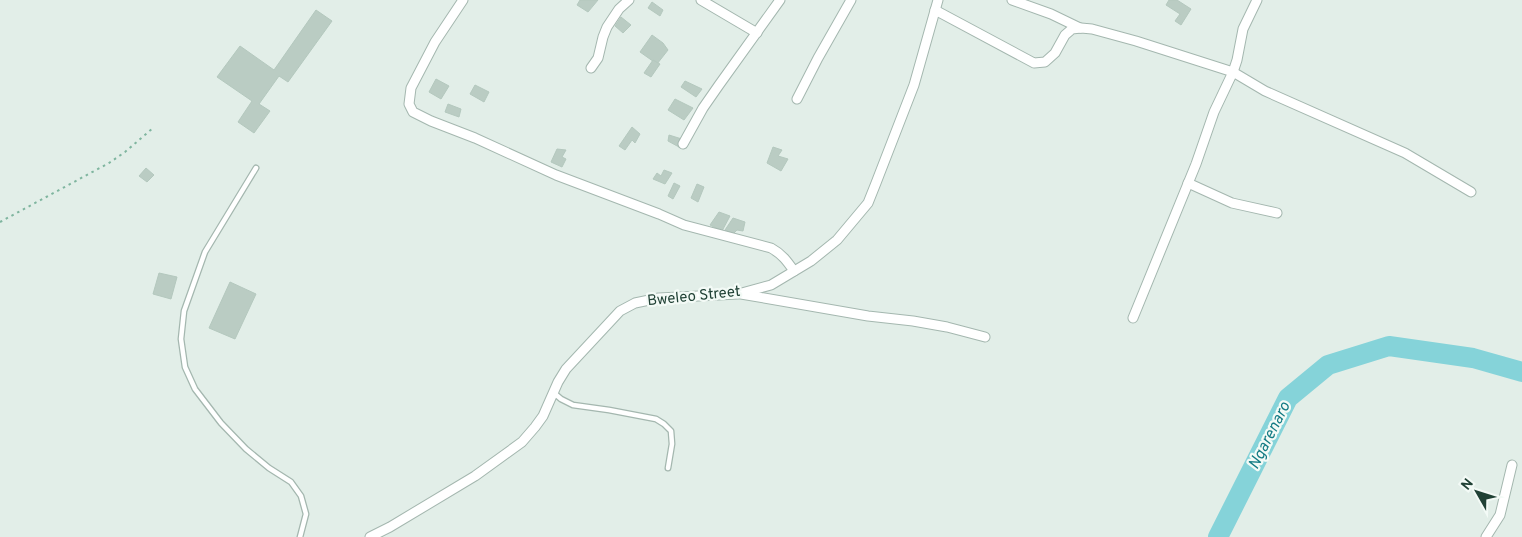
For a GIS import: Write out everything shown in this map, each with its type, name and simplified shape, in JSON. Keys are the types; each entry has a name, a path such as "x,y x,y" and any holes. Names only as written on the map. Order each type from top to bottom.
{"street":[{"path":"463,0 436,42 411,88 410,104 413,112 556,175 684,225 771,248 780,252 794,272"},
{"path":"591,68 598,58 607,27 619,9 630,0"},
{"path":"701,0 757,33"},
{"path":"683,144 719,84 780,0"},
{"path":"797,99 818,58 852,0"},
{"name":"Bweleo Street","path":"370,537 475,476 522,442 543,416 566,369 620,311 635,303 659,298 738,294 771,284 811,261 837,240 868,203 914,85 938,0"},
{"path":"1012,0 1051,14 1081,28 1136,41 1233,72 1265,91 1404,154 1472,192"},
{"path":"1133,318 1188,183 1214,112 1233,72 1243,29 1257,0"},
{"path":"935,10 1034,63 1045,62 1054,53 1065,35 1072,29 1081,28"},
{"path":"1188,183 1232,203 1277,213"},
{"path":"738,294 947,327 985,338"},
{"path":"1486,537 1500,515 1512,465"}],"lane":[{"path":"256,168 206,252 184,311 182,339 185,367 196,390 221,423 246,449 291,482 301,496 306,514 300,537"},
{"path":"554,393 573,406 609,410 656,420 664,424 671,431 672,444 668,468"}],"path":[{"path":"0,222 108,163 125,152 153,128"}],"building":[{"path":"580,0 598,0 588,12 577,5"},
{"path":"1169,0 1177,0 1191,9 1181,25 1175,21 1180,14 1166,5"},
{"path":"652,2 663,10 660,16 648,8"},
{"path":"316,10 332,21 288,82 279,76 259,104 270,111 254,133 238,122 252,101 217,77 240,46 274,70"},
{"path":"621,17 631,25 623,33 615,26"},
{"path":"652,35 663,43 668,50 657,64 640,52"},
{"path":"653,60 660,64 651,77 644,73"},
{"path":"436,79 449,86 441,99 429,92"},
{"path":"685,81 702,89 696,97 681,87"},
{"path":"475,85 489,92 484,102 470,94"},
{"path":"675,99 693,108 684,120 668,110"},
{"path":"448,104 461,109 459,117 445,112"},
{"path":"632,127 640,134 635,143 632,140 625,150 619,146"},
{"path":"669,135 685,140 679,147 668,141"},
{"path":"773,147 782,150 778,156 788,159 781,171 767,163"},
{"path":"557,149 566,150 562,157 566,159 562,167 551,162"},
{"path":"146,168 154,175 147,182 139,176"},
{"path":"664,170 672,173 665,184 653,179 657,173 661,176"},
{"path":"674,183 680,186 673,199 668,196"},
{"path":"697,184 704,187 698,202 691,198"},
{"path":"719,212 730,216 722,231 710,225"},
{"path":"733,218 745,222 743,231 737,230 733,234 725,230"},
{"path":"159,273 177,277 171,299 153,294"},
{"path":"230,282 256,294 235,339 209,328"}],"waterway":[{"name":"Ngarenaro","path":"1218,537 1288,398 1328,365 1389,346 1473,358 1522,372"}]}
